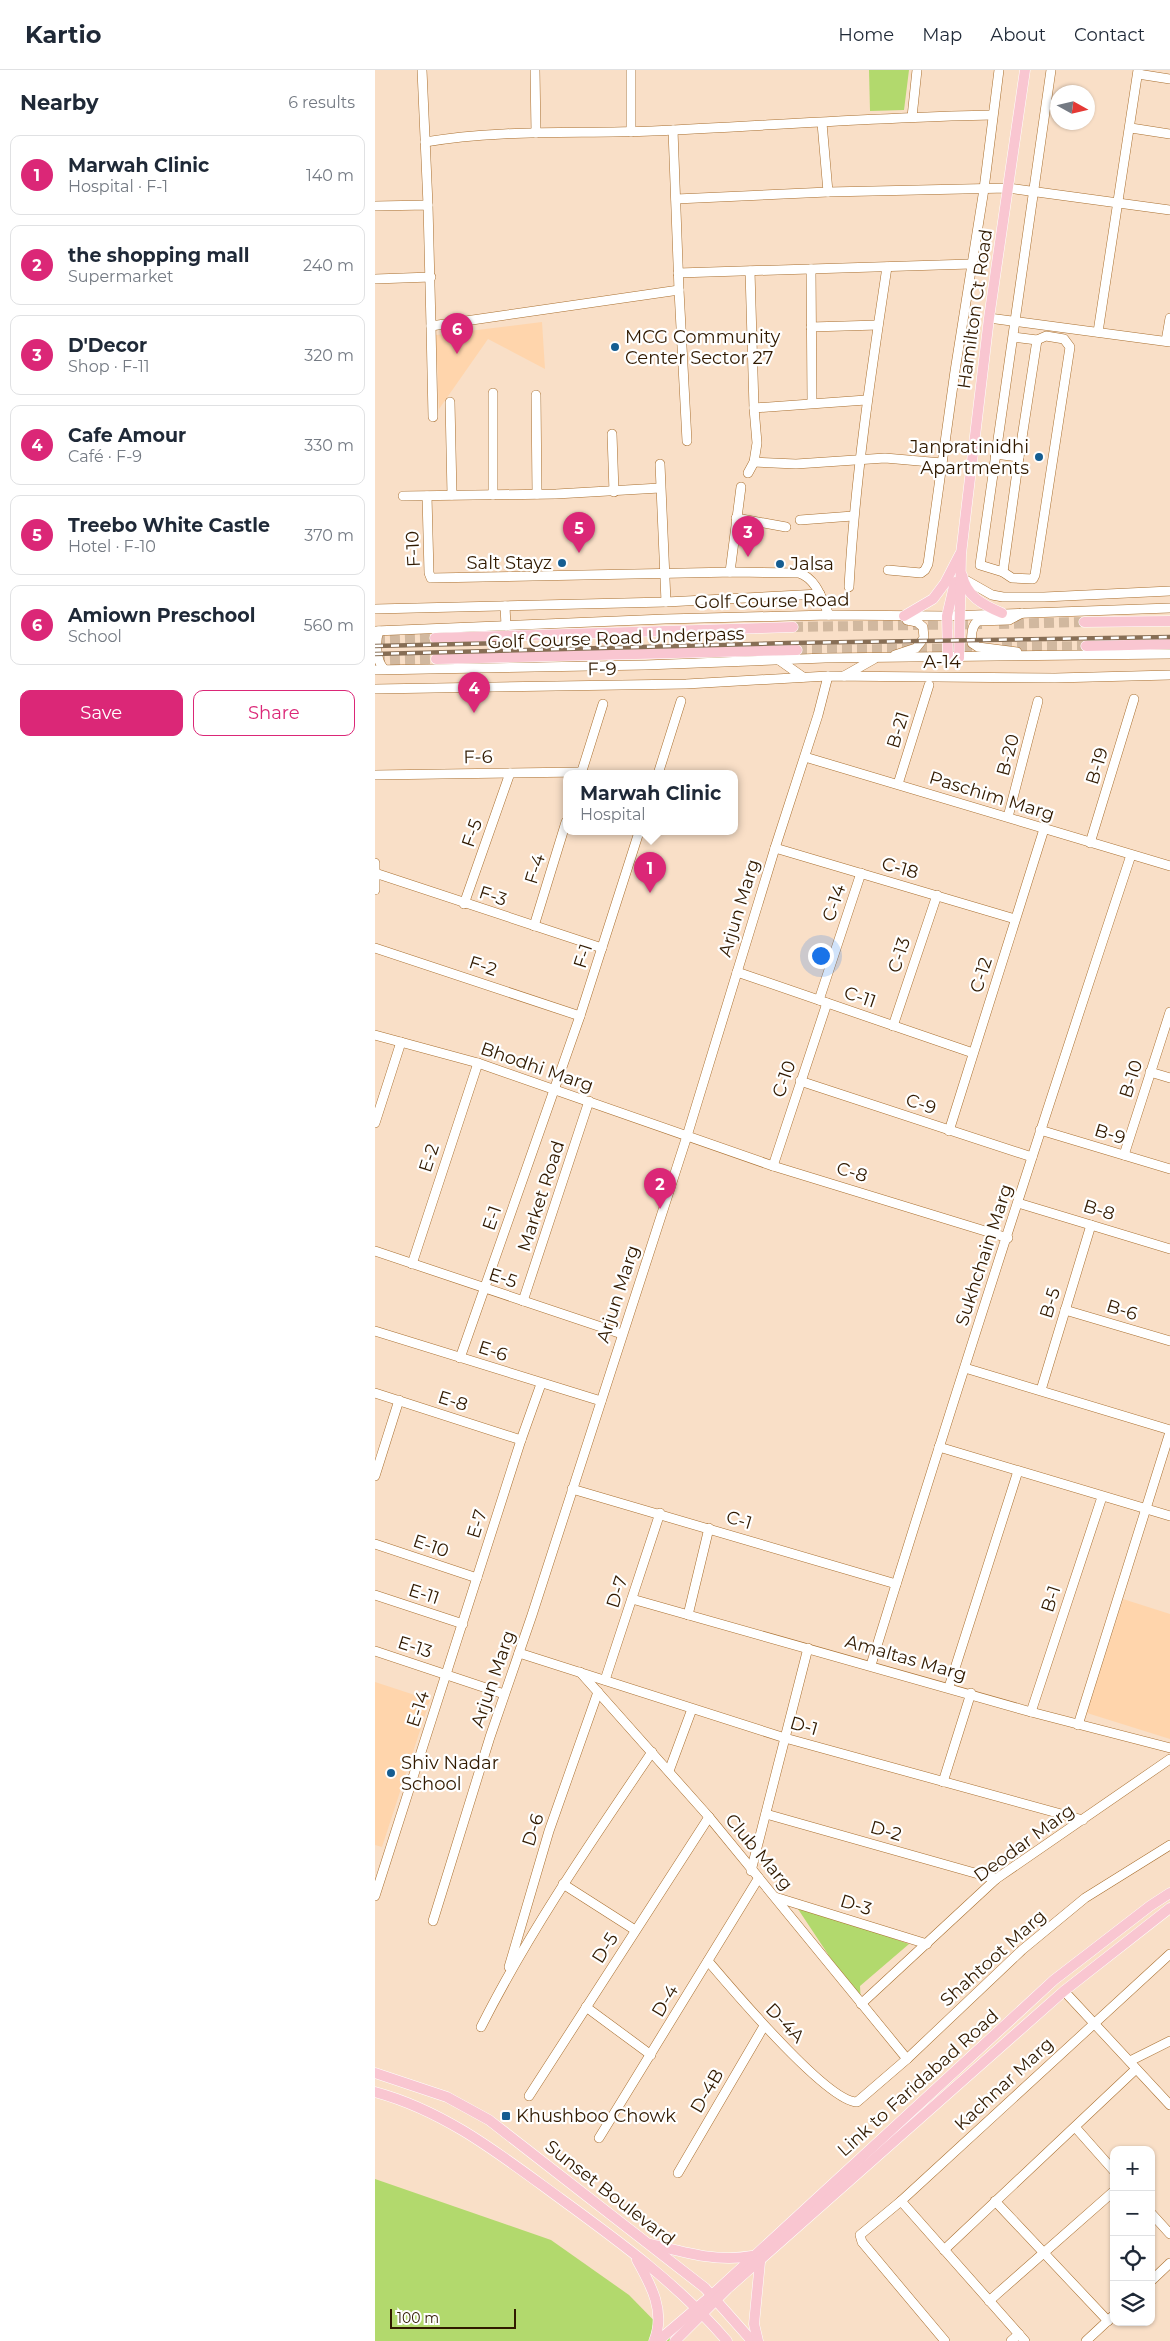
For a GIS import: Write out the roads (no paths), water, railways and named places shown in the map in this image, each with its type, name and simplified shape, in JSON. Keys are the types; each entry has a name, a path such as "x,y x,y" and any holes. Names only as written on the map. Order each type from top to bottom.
{"main road":[{"name":"Hamilton Ct Road","path":"959,658 961,554 989,318 1025,70"},
{"name":"Hamilton Ct Road","path":"948,658 947,616 961,554"},
{"path":"961,554 962,578 967,588 979,604 1001,613"},
{"path":"904,616 933,599 945,583 961,554"},
{"path":"1084,622 1170,621"},
{"name":"Golf Course Road Underpass","path":"435,638 793,627"},
{"path":"1086,646 1170,644"},
{"name":"Golf Course Road Underpass","path":"436,659 797,650"},
{"name":"Link to Faridabad Road","path":"699,2310 1055,1980 1150,1906 1170,1893"},
{"name":"Link to Faridabad Road","path":"756,2259 1064,1991 1170,1908"},
{"name":"Sunset Boulevard","path":"375,2073 447,2097 477,2112 648,2243 714,2297 752,2341"},
{"name":"Sunset Boulevard","path":"375,2092 395,2097 433,2113 478,2138 632,2251 699,2310 727,2341"},
{"path":"648,2243 709,2257 756,2259 754,2318 758,2341"},
{"path":"632,2251 650,2282 656,2298 658,2332 656,2341"},
{"path":"656,2341 699,2310"},
{"path":"675,2341 699,2310"}],"street":[{"path":"422,70 431,277 433,417"},
{"path":"535,70 536,133"},
{"path":"631,70 631,132"},
{"path":"912,117 917,70"},
{"path":"888,570 921,573 925,570 984,189 991,115 999,70"},
{"path":"1013,337 1037,340 1046,336 1064,339 1070,347 1035,575 1033,579 1028,580 1007,576 1003,572 980,565 1051,70"},
{"path":"1098,332 1131,128 1138,72 1170,79"},
{"path":"425,142 462,136 631,132 758,124 991,115"},
{"path":"822,122 828,192"},
{"path":"1131,128 1170,134"},
{"path":"673,130 687,441"},
{"path":"676,199 828,192 1008,188 1170,210"},
{"path":"375,206 428,205"},
{"path":"678,273 971,264"},
{"path":"849,587 853,516 859,459 866,400 887,266"},
{"path":"811,269 812,402"},
{"path":"747,472 754,462 757,443 753,408 750,271"},
{"path":"375,279 431,277"},
{"path":"431,326 679,290"},
{"path":"989,318 1168,342 1170,318"},
{"path":"811,327 878,324"},
{"path":"1003,572 1019,452 1037,340"},
{"path":"493,393 493,495"},
{"path":"536,395 537,494"},
{"path":"753,408 812,402 866,400"},
{"path":"450,402 452,495"},
{"path":"612,434 614,492"},
{"path":"997,444 1019,452"},
{"path":"995,454 1019,452"},
{"path":"754,462 796,464 859,459 899,459 942,463"},
{"path":"660,464 666,602"},
{"path":"730,572 741,487"},
{"path":"403,496 614,492 660,488"},
{"name":"F-10","path":"427,496 429,573 431,578 665,574"},
{"path":"800,520 853,516"},
{"path":"736,518 786,527"},
{"path":"665,574 730,572 799,573 810,579 820,594 829,615"},
{"path":"962,578 992,595 1003,597 1170,592"},
{"path":"1133,592 1133,608"},
{"path":"375,609 666,602 820,594"},
{"path":"505,606 505,626"},
{"name":"Golf Course Road","path":"377,631 829,615 947,616 1170,608"},
{"path":"1023,612 1017,618 1009,620 976,622 972,629 971,638 972,643 978,647 1015,652 1023,656"},
{"path":"890,616 896,619 917,622 923,627 924,634 922,642 916,648 897,653 891,658"},
{"path":"377,631 379,670 876,658 1170,654"},
{"path":"843,676 876,658"},
{"path":"779,660 803,677"},
{"name":"A-14","path":"828,676 1055,678 1170,675"},
{"name":"F-9","path":"375,689 686,684 828,676"},
{"name":"Arjun Marg","path":"433,1921 504,1694 687,1136 828,676"},
{"name":"B-21","path":"898,784 929,685"},
{"name":"B-19","path":"1090,843 1134,698"},
{"path":"658,770 681,701"},
{"name":"B-20","path":"1008,817 1039,701"},
{"path":"582,770 603,704"},
{"name":"Paschim Marg","path":"805,756 1170,866"},
{"name":"F-5","path":"464,904 510,773"},
{"name":"F-6","path":"375,775 563,773"},
{"name":"C-12","path":"949,1131 1044,829"},
{"name":"F-4","path":"534,926 563,832"},
{"name":"F-1","path":"553,1088 581,1016 638,835"},
{"name":"C-18","path":"775,848 1015,918"},
{"name":"Sukhchain Marg","path":"871,1665 939,1447 1008,1238 1040,1130 1131,855"},
{"path":"375,863 375,890"},
{"name":"F-3","path":"375,873 464,904 602,948"},
{"name":"C-14","path":"823,1002 861,873"},
{"name":"C-13","path":"893,1026 937,896"},
{"name":"F-2","path":"375,948 581,1016"},
{"name":"C-11","path":"737,972 973,1053"},
{"name":"C-10","path":"773,1166 823,1002"},
{"name":"B-10","path":"1124,1155 1170,1012"},
{"name":"Bhodhi Marg","path":"375,1035 478,1063 687,1136"},
{"path":"375,1123 401,1042"},
{"name":"E-2","path":"412,1264 478,1063"},
{"path":"1150,1072 1170,1078"},
{"name":"C-9","path":"800,1081 1032,1157"},
{"name":"E-1","path":"460,1358 553,1088"},
{"name":"Market Road","path":"523,1301 589,1101"},
{"name":"B-9","path":"1040,1130 1170,1169"},
{"name":"C-8","path":"687,1136 773,1166 1008,1238"},
{"name":"B-8","path":"1018,1202 1170,1249"},
{"name":"B-5","path":"1041,1390 1091,1225"},
{"name":"E-5","path":"375,1251 622,1334"},
{"name":"B-6","path":"1065,1310 1170,1341"},
{"name":"E-6","path":"375,1331 601,1402"},
{"path":"965,1368 1170,1431 1078,1724"},
{"name":"E-7","path":"446,1674 521,1440 541,1384"},
{"name":"E-8","path":"375,1393 521,1440"},
{"path":"375,1476 399,1400"},
{"path":"939,1447 1170,1516"},
{"path":"949,1687 1018,1471"},
{"name":"C-1","path":"572,1490 709,1528 896,1584"},
{"name":"B-1","path":"1031,1712 1102,1497"},
{"name":"D-7","path":"605,1680 660,1514"},
{"path":"688,1614 709,1528"},
{"name":"E-10","path":"375,1544 477,1578"},
{"name":"E-11","path":"375,1596 463,1624"},
{"name":"Amaltas Marg","path":"632,1599 971,1693 1031,1712 1170,1748"},
{"path":"751,1871 808,1648"},
{"name":"E-13","path":"375,1651 504,1694"},
{"name":"D-1","path":"519,1652 785,1738 1083,1820"},
{"name":"Club Marg","path":"580,1672 709,1817 751,1871 775,1897 907,2059"},
{"name":"E-14","path":"375,1896 446,1674"},
{"name":"D-6","path":"505,1979 549,1831 598,1692"},
{"path":"943,1782 971,1693"},
{"path":"669,1772 692,1709"},
{"name":"D-6","path":"481,2027 505,1979 563,1884 652,1752"},
{"name":"Deodar Marg","path":"861,2004 996,1879 1170,1759"},
{"name":"D-2","path":"766,1814 996,1879"},
{"name":"D-5","path":"529,2096 709,1817"},
{"name":"Shahtoot Marg","path":"846,2100 857,2102 863,2099 1022,1950 1085,1898 1170,1845"},
{"name":"D-4","path":"599,2138 758,1879"},
{"path":"563,1884 635,1930"},
{"name":"D-3","path":"775,1897 927,1944"},
{"name":"Kachnar Marg","path":"943,2340 859,2237 862,2232 901,2202 1170,1954"},
{"name":"D-4A","path":"708,1961 764,2026 813,2074 846,2100"},
{"path":"1064,1991 1170,2105"},
{"path":"586,2007 651,2055"},
{"name":"D-4B","path":"678,2173 764,2026"},
{"path":"1129,2061 1170,2041"},
{"path":"944,2250 1136,2068"},
{"path":"1075,2127 1110,2166"},
{"path":"989,2301 1110,2195"},
{"path":"995,2201 1044,2253 1110,2317"},
{"path":"901,2202 1022,2338 1011,2341"},
{"path":"1155,2217 1170,2234"},
{"path":"1155,2277 1170,2264"},
{"path":"1086,2341 1110,2319"}],"tunnel":[{"path":"999,624 1084,622"},
{"path":"793,627 982,624"},
{"path":"375,640 435,638"},
{"path":"1002,647 1086,646"},
{"path":"797,650 985,648"},
{"path":"375,661 436,659"}],"railway":[{"path":"375,654 788,643 1170,637"},
{"path":"375,646 505,643"}],"place":[{"name":"MCG Community Center Sector 27","path":"615,347"},
{"name":"Amiown Preschool","path":"457,354"},
{"name":"Janpratinidhi Apartments","path":"1039,457"},
{"name":"Treebo White Castle","path":"579,553"},
{"name":"D'Decor","path":"748,557"},
{"name":"Salt Stayz","path":"562,563"},
{"name":"Jalsa","path":"780,564"},
{"name":"Cafe Amour","path":"474,713"},
{"name":"Marwah Clinic","path":"650,893"},
{"name":"the shopping mall","path":"660,1209"},
{"name":"Shiv Nadar School","path":"391,1773"},
{"name":"Khushboo Chowk","path":"506,2116"}]}
